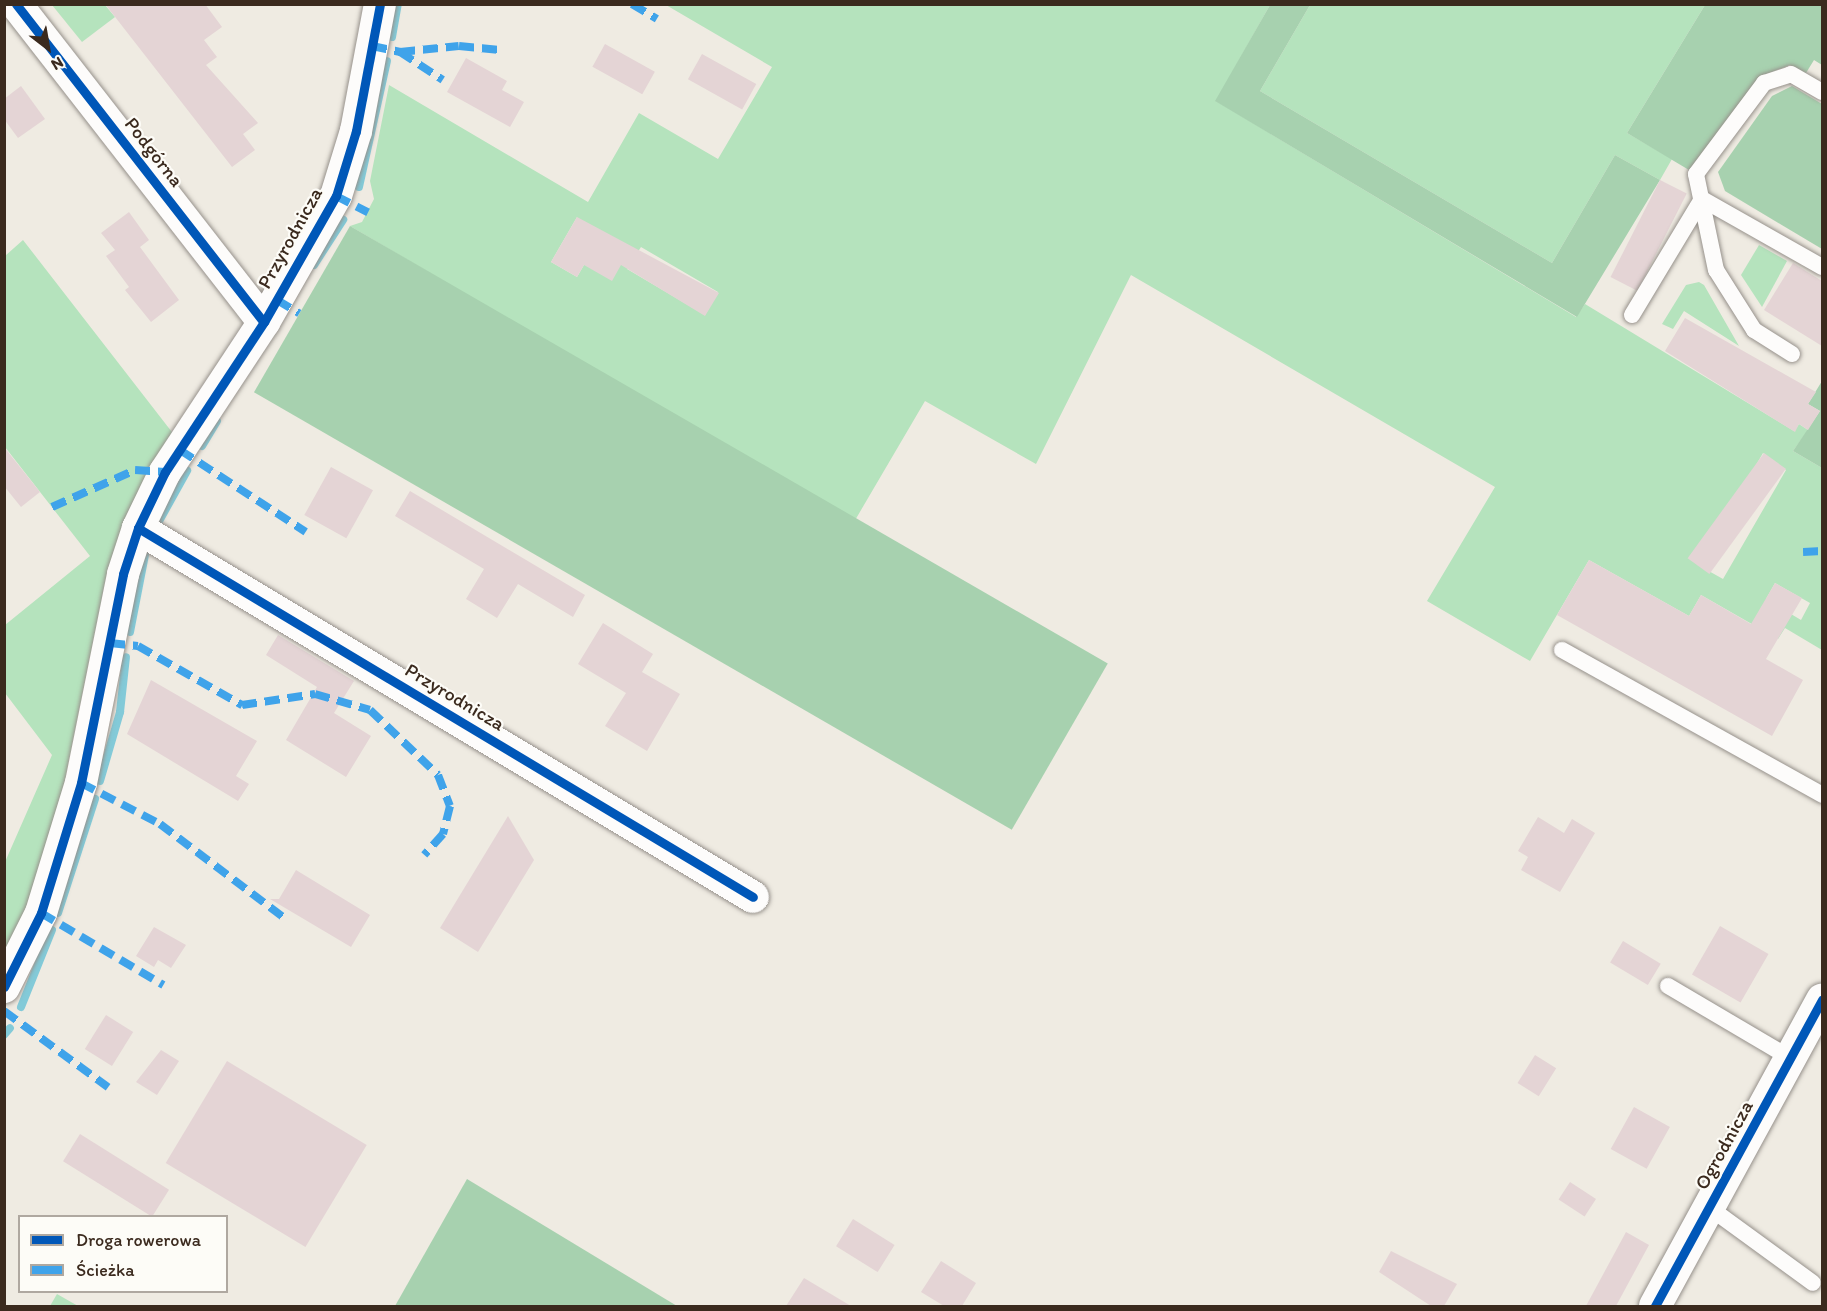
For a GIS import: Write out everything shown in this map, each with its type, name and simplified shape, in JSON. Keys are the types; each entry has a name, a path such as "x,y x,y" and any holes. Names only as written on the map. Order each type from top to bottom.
{"street":[{"name":"Podgórna","path":"16,4 264,322"},
{"name":"Przyrodnicza","path":"4,987 41,913 81,783 123,574 138,528 165,472 264,322 336,196 356,131 380,4"},
{"name":"Przyrodnicza","path":"138,528 753,897"},
{"name":"Ogrodnicza","path":"1654,1306 1792,1059 1822,1000"}],"lane":[{"path":"1792,354 1754,330 1716,270 1696,174 1764,83 1791,74 1822,92"},
{"path":"1702,199 1822,267"},
{"path":"1632,315 1702,199"},
{"path":"1563,650 1822,795"},
{"path":"1668,986 1792,1059"},
{"path":"1710,1208 1813,1283"}],"green space":[{"path":"52,5 105,5 115,17 82,42"},
{"path":"666,5 1270,5 1216,101 1576,317 1585,304 1794,431 1799,424 1808,430 1793,451 1822,468 1822,650 1785,628 1778,639 1701,595 1689,616 1589,560 1530,661 1427,601 1495,487 1131,275 1036,464 925,401 854,522 350,226 362,222 374,199 370,181 389,85 588,202 639,113 718,159 772,67","holes":["577,217 584,265 577,277 551,262","641,247 718,292 705,315 627,269","1763,453 1786,470 1723,579 1698,565","1775,583 1810,603 1801,620 1766,599"]},
{"path":"1270,5 1310,5 1260,91 1552,263 1615,155 1660,180 1577,317 1215,101"},
{"path":"1310,5 1705,5 1627,133 1672,159 1660,180 1615,155 1552,263 1260,91"},
{"path":"1705,5 1822,5 1822,65 1814,60 1806,73 1790,65 1759,77 1689,170 1627,133"},
{"path":"1792,86 1822,104 1822,249 1725,191 1718,172 1772,96"},
{"path":"350,226 1108,664 1012,830 254,392"},
{"path":"23,240 175,436 125,522 107,572 64,784 28,903 5,957 5,862 52,755 5,693 5,625 90,556 5,447 5,256"},
{"path":"1759,245 1787,261 1762,307 1741,275"},
{"path":"1699,282 1704,285 1739,346 1684,311 1673,329 1662,324 1686,285"},
{"path":"1822,381 1822,468 1793,451 1820,411 1808,404"},
{"path":"467,1179 677,1306 395,1306"},
{"path":"57,1294 78,1306 50,1306"}],"building":[{"path":"105,4 205,4 222,27 204,40 217,57 206,65 258,123 243,134 255,150 232,167"},
{"path":"605,44 655,72 642,94 592,67"},
{"path":"702,54 756,84 742,109 688,79"},
{"path":"466,58 507,81 502,90 524,102 510,127 447,92"},
{"path":"21,86 45,119 18,138 4,119 4,99"},
{"path":"1660,180 1687,194 1637,291 1611,277"},
{"path":"129,212 149,240 140,247 179,300 151,322 125,290 129,287 106,256 115,250 101,233"},
{"path":"577,217 719,293 705,316 621,265 612,281 584,265 577,277 551,262"},
{"path":"1793,263 1822,281 1822,346 1764,310"},
{"path":"1685,318 1816,392 1808,404 1820,411 1808,430 1799,424 1795,432 1665,351"},
{"path":"4,447 40,492 21,507 4,486"},
{"path":"1764,453 1786,469 1709,574 1688,558"},
{"path":"331,467 373,490 346,538 304,515"},
{"path":"410,491 585,595 573,617 518,584 497,618 466,599 484,569 395,516"},
{"path":"1589,560 1689,616 1701,595 1751,624 1775,583 1802,598 1766,659 1803,680 1772,736 1557,615"},
{"path":"603,623 653,654 642,672 680,694 647,751 605,726 626,693 578,664"},
{"path":"278,635 354,681 334,713 371,736 346,777 286,740 317,687 266,655"},
{"path":"151,680 257,741 236,776 249,784 238,801 127,734"},
{"path":"508,816 534,860 478,952 440,928"},
{"path":"1538,817 1564,833 1572,819 1595,833 1560,892 1521,870 1528,857 1518,851"},
{"path":"296,870 370,915 351,947 270,899 279,899"},
{"path":"1720,926 1768,954 1740,1002 1692,974"},
{"path":"154,927 186,945 171,968 158,960 154,967 136,956"},
{"path":"1623,941 1661,964 1648,985 1610,962"},
{"path":"106,1015 133,1032 112,1066 85,1049"},
{"path":"161,1050 179,1061 157,1095 136,1082"},
{"path":"1535,1055 1556,1068 1539,1096 1518,1083"},
{"path":"227,1061 367,1145 305,1247 166,1163"},
{"path":"1634,1107 1670,1127 1647,1169 1611,1149"},
{"path":"80,1134 169,1190 153,1215 149,1215 63,1161"},
{"path":"1570,1182 1596,1199 1585,1216 1559,1200"},
{"path":"853,1219 895,1245 878,1272 836,1246"},
{"path":"1626,1232 1649,1245 1616,1306 1586,1306"},
{"path":"1391,1251 1457,1284 1444,1306 1431,1306 1379,1272"},
{"path":"941,1261 976,1283 962,1306 944,1306 921,1292"},
{"path":"804,1278 851,1306 786,1306"}],"waterway":[{"path":"392,37 398,4"},
{"path":"359,187 387,61"},
{"path":"314,265 343,220"},
{"path":"202,446 217,421"},
{"path":"158,523 187,471"},
{"path":"130,632 146,550"},
{"path":"100,781 120,712 126,657"},
{"path":"58,913 95,799"},
{"path":"21,1007 52,930"},
{"path":"4,1035 10,1028"}],"marked path":[{"path":"632,4 657,19"},
{"path":"372,46 400,52 459,46 500,50"},
{"path":"400,52 443,80"},
{"path":"336,196 368,212"},
{"path":"277,300 299,313"},
{"path":"180,450 306,532"},
{"path":"52,507 135,470 165,472"},
{"path":"1803,552 1822,551"},
{"path":"110,643 138,646 242,705 315,694 370,710 438,775 450,806 443,834 424,855"},
{"path":"81,783 160,824 287,920"},
{"path":"41,913 163,985"},
{"path":"4,1011 108,1087"}],"cycle path":[{"path":"16,4 264,322"},
{"path":"4,987 41,913 81,783 123,574 138,528 165,472 264,322 336,196 356,131 380,4"},
{"path":"138,528 753,897"},
{"path":"1655,1306 1822,1000"}]}
